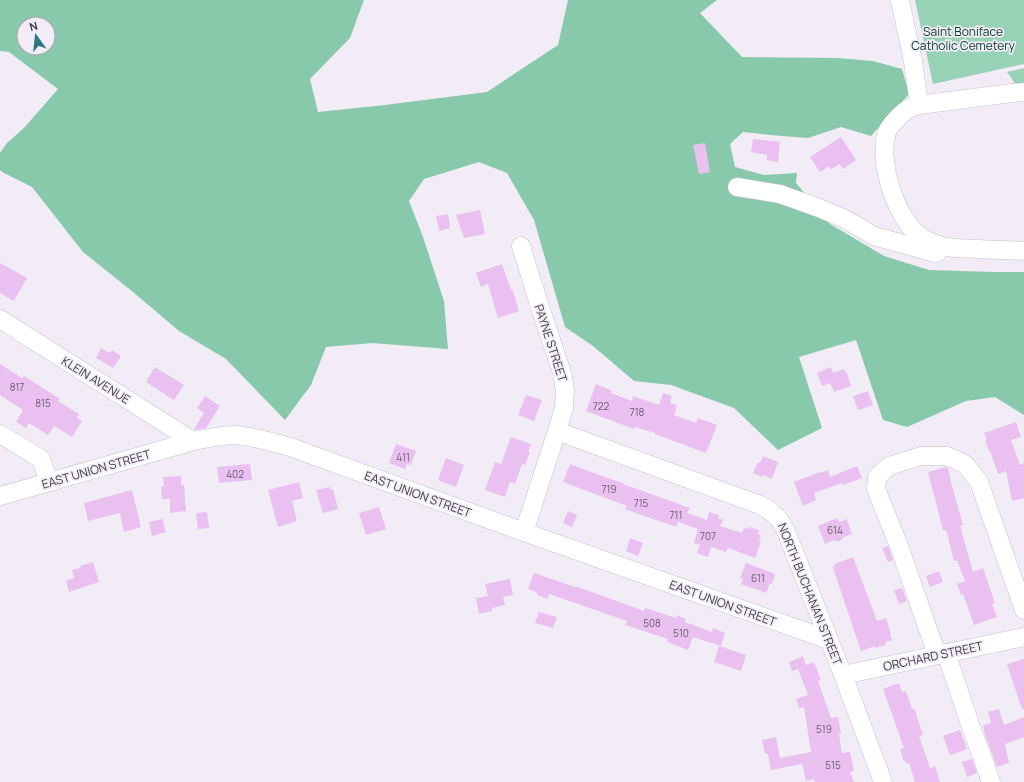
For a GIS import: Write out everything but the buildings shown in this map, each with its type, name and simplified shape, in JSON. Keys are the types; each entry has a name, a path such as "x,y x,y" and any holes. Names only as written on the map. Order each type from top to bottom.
{"street":[{"path":"900,0 913,61 919,105"},
{"path":"1024,92 919,105 908,109 892,125 888,130 885,142 885,157 891,188 898,207 908,224 916,233 934,244 948,248 1024,251"},
{"path":"737,187 780,194 795,199 845,219 874,236 935,253 942,253 948,248"},
{"name":"PAYNE STREET","path":"520,246 564,382 565,399 564,408 557,431 524,532"},
{"name":"KLEIN AVENUE","path":"0,319 193,441"},
{"name":"NORTH BUCHANAN STREET","path":"557,431 760,505 771,511 779,519 785,529 843,675 883,782"},
{"path":"0,434 41,459 49,482"},
{"name":"EAST UNION STREET","path":"0,496 193,441 220,437 246,436 290,447 829,640"},
{"path":"991,782 984,759 876,489 877,477 889,466 921,456 947,456 965,464 979,482 1024,610"},
{"name":"ORCHARD STREET","path":"843,675 1024,637"}],"green space":[{"path":"0,0 364,0 350,38 310,79 318,112 487,92 558,45 568,0 717,0 700,13 742,57 837,58 873,61 902,69 909,94 871,136 841,127 808,138 743,132 730,144 735,167 764,175 797,173 796,183 830,224 884,256 929,270 1024,272 1024,415 995,397 966,401 907,427 883,420 856,340 799,357 822,428 778,450 734,408 671,385 634,381 593,346 565,327 534,220 507,173 479,162 424,179 409,201 423,237 444,301 448,349 372,343 326,347 311,385 285,420 226,359 179,331 83,252 32,187 0,170 0,153 7,143 24,128 58,89 9,52 0,51"},
{"name":"Saint Boniface Catholic Cemetery","path":"915,0 1024,0 1024,64 933,84"},
{"path":"1024,68 1024,85 1016,85 1007,72"}]}
